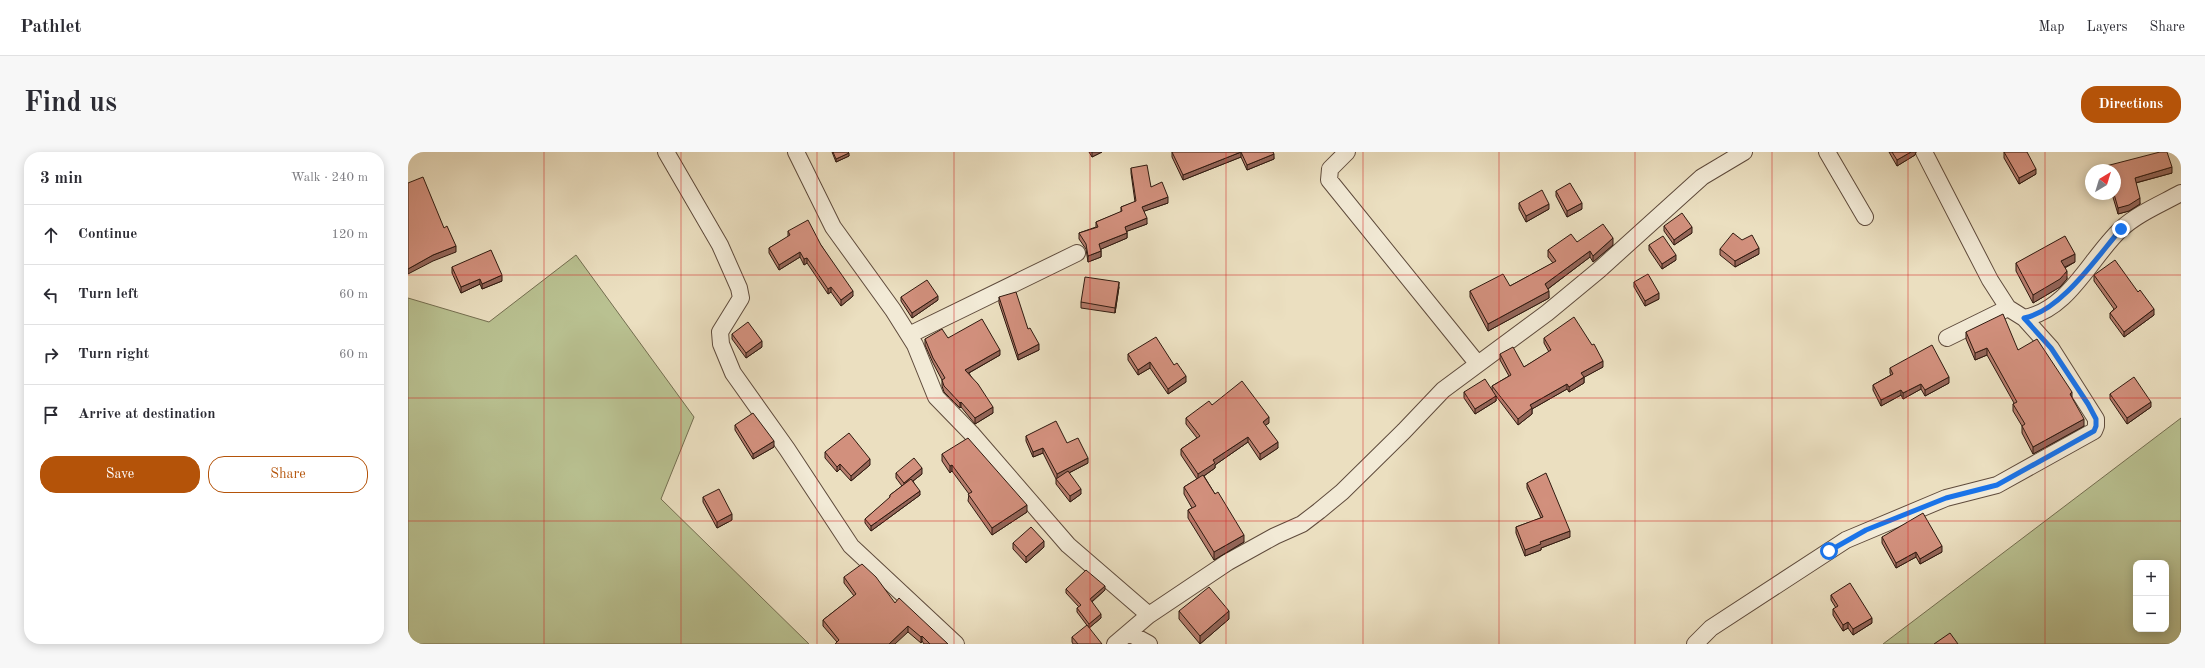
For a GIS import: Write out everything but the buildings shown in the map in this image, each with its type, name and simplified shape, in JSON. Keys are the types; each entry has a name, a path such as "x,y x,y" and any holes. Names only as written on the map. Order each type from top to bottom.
{"street":[{"path":"666,152 720,245 739,288 741,298 720,332 721,344 733,373 787,449 851,546 956,644"},
{"path":"796,152 833,227 915,345 936,397 971,433 1068,545 1149,615"},
{"path":"1347,152 1330,169 1329,180 1477,363"},
{"path":"1115,644 1149,615 1228,562 1275,536 1302,524 1319,511 1342,492 1404,431 1433,398 1477,363 1547,314 1599,270 1702,177 1744,152"},
{"path":"1828,152 1865,217"},
{"path":"1695,644 1711,628 1846,540 1946,498 1997,485 2094,431 2096,419 2088,404 2051,348 2024,318 2008,308 1974,252 1924,152"},
{"path":"2024,318 2034,316 2056,303 2121,229 2142,214 2181,194"},
{"path":"909,335 1076,253"},
{"path":"1947,338 2008,308"},
{"path":"1129,633 1149,644"}],"green space":[{"path":"576,255 694,417 661,499 809,644 408,644 408,298 489,322"},
{"path":"2181,418 2181,644 1883,644"}],"route":[{"path":"1829,551 1866,530 1946,498 1968,491 1997,485 2094,431 2096,419 2088,404 2051,348 2024,318 2034,316 2046,310 2068,292 2121,229"}]}
